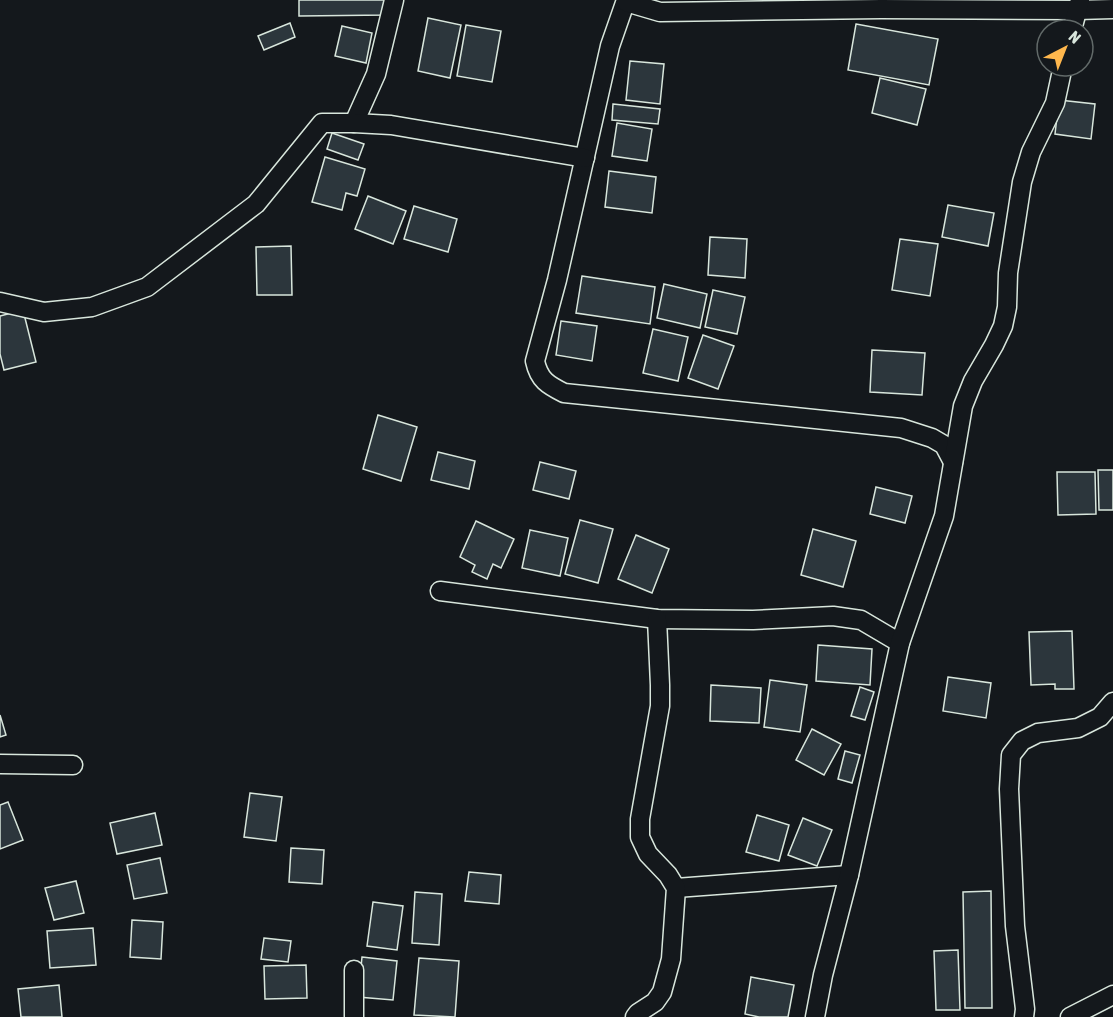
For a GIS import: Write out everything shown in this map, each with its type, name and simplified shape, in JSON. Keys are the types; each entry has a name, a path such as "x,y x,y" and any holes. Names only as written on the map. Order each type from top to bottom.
{"street":[{"path":"354,123 376,74 394,0"},
{"path":"953,462 944,445 932,438 901,428 564,393 549,386 538,374 535,362 557,280 610,46 626,1 660,12 1078,5 1113,9"},
{"path":"815,1017 900,643 944,516 963,406 973,381 1003,326 1007,307 1008,273 1022,182 1031,152 1055,103 1060,78"},
{"path":"0,302 44,312 54,311 92,307 147,287 255,204 322,123 391,125 585,158"},
{"path":"440,591 657,619 753,620 833,616 861,620 900,643"},
{"path":"635,1017 655,1002 662,992 670,959 675,888 668,874 648,854 640,837 640,819 660,706 657,619"},
{"path":"1024,1017 1015,926 1009,789 1011,755 1022,741 1038,733 1078,728 1100,717 1113,702"},
{"path":"0,764 73,765"},
{"path":"675,888 849,875"},
{"path":"354,970 354,1017"},
{"path":"1070,1017 1113,995"}],"building":[{"path":"299,0 386,0 387,15 299,16"},
{"path":"771,0 821,0 821,3 771,3"},
{"path":"428,18 461,25 450,78 418,71"},
{"path":"290,23 295,37 264,50 258,36"},
{"path":"856,24 938,39 929,85 848,70"},
{"path":"466,25 501,31 492,82 457,76"},
{"path":"342,26 372,33 366,63 335,56"},
{"path":"630,61 664,64 660,104 626,100"},
{"path":"880,78 926,89 917,125 872,113"},
{"path":"1059,100 1095,104 1091,139 1055,134"},
{"path":"613,104 660,109 658,124 612,120"},
{"path":"617,123 652,129 647,161 612,156"},
{"path":"332,133 364,144 358,160 327,149"},
{"path":"325,157 365,169 357,196 346,193 342,210 312,202"},
{"path":"609,171 656,177 652,213 605,207"},
{"path":"368,196 406,211 393,244 355,229"},
{"path":"948,205 994,213 988,246 942,237"},
{"path":"414,206 457,219 448,252 404,239"},
{"path":"710,237 747,239 745,278 708,275"},
{"path":"900,239 938,244 930,296 892,290"},
{"path":"291,246 292,295 257,295 256,247"},
{"path":"582,276 655,287 650,324 576,313"},
{"path":"664,284 707,294 700,328 657,318"},
{"path":"713,290 745,297 737,334 705,327"},
{"path":"23,310 36,362 4,370 0,354 0,316"},
{"path":"561,321 597,326 592,361 556,355"},
{"path":"653,329 688,337 678,381 643,373"},
{"path":"703,335 734,346 718,389 688,378"},
{"path":"872,350 925,353 922,395 870,392"},
{"path":"378,415 417,427 401,481 363,469"},
{"path":"438,452 475,461 469,489 431,480"},
{"path":"540,462 576,471 569,499 533,490"},
{"path":"1098,470 1113,470 1113,510 1099,510"},
{"path":"1057,472 1095,472 1096,514 1058,515"},
{"path":"876,487 912,496 905,523 870,514"},
{"path":"580,520 613,529 598,583 565,574"},
{"path":"476,521 514,539 501,568 493,564 487,579 472,572 475,565 460,557"},
{"path":"813,529 856,541 843,587 801,575"},
{"path":"530,530 568,538 560,576 522,568"},
{"path":"636,535 669,549 652,593 618,579"},
{"path":"1072,631 1074,689 1055,689 1055,684 1031,685 1029,632"},
{"path":"818,645 872,649 870,685 816,681"},
{"path":"948,677 991,683 986,718 943,711"},
{"path":"770,680 807,685 800,732 764,727"},
{"path":"711,685 761,688 759,723 710,721"},
{"path":"860,687 874,692 865,720 851,716"},
{"path":"0,715 6,735 0,737"},
{"path":"812,729 841,744 824,775 796,760"},
{"path":"845,751 860,755 852,783 838,779"},
{"path":"250,793 282,797 276,841 244,837"},
{"path":"8,802 23,840 0,849 0,805"},
{"path":"155,813 162,845 117,854 110,823"},
{"path":"757,815 789,825 779,861 746,852"},
{"path":"803,818 832,830 817,866 788,855"},
{"path":"291,848 324,850 322,884 289,882"},
{"path":"160,858 167,893 134,899 127,865"},
{"path":"469,872 501,875 499,904 465,901"},
{"path":"76,881 84,913 54,920 45,888"},
{"path":"991,891 992,1008 965,1008 963,892"},
{"path":"415,892 442,894 439,945 412,943"},
{"path":"373,902 403,906 397,950 367,946"},
{"path":"132,920 163,922 161,959 130,957"},
{"path":"93,928 96,965 50,968 47,931"},
{"path":"264,938 291,941 288,962 261,959"},
{"path":"958,950 960,1010 936,1010 934,951"},
{"path":"362,957 397,961 393,1000 358,997"},
{"path":"419,958 459,961 455,1017 414,1015"},
{"path":"306,965 307,998 265,999 264,966"},
{"path":"751,977 794,985 788,1017 759,1017 745,1014"},
{"path":"59,985 62,1017 21,1017 18,989"}]}
